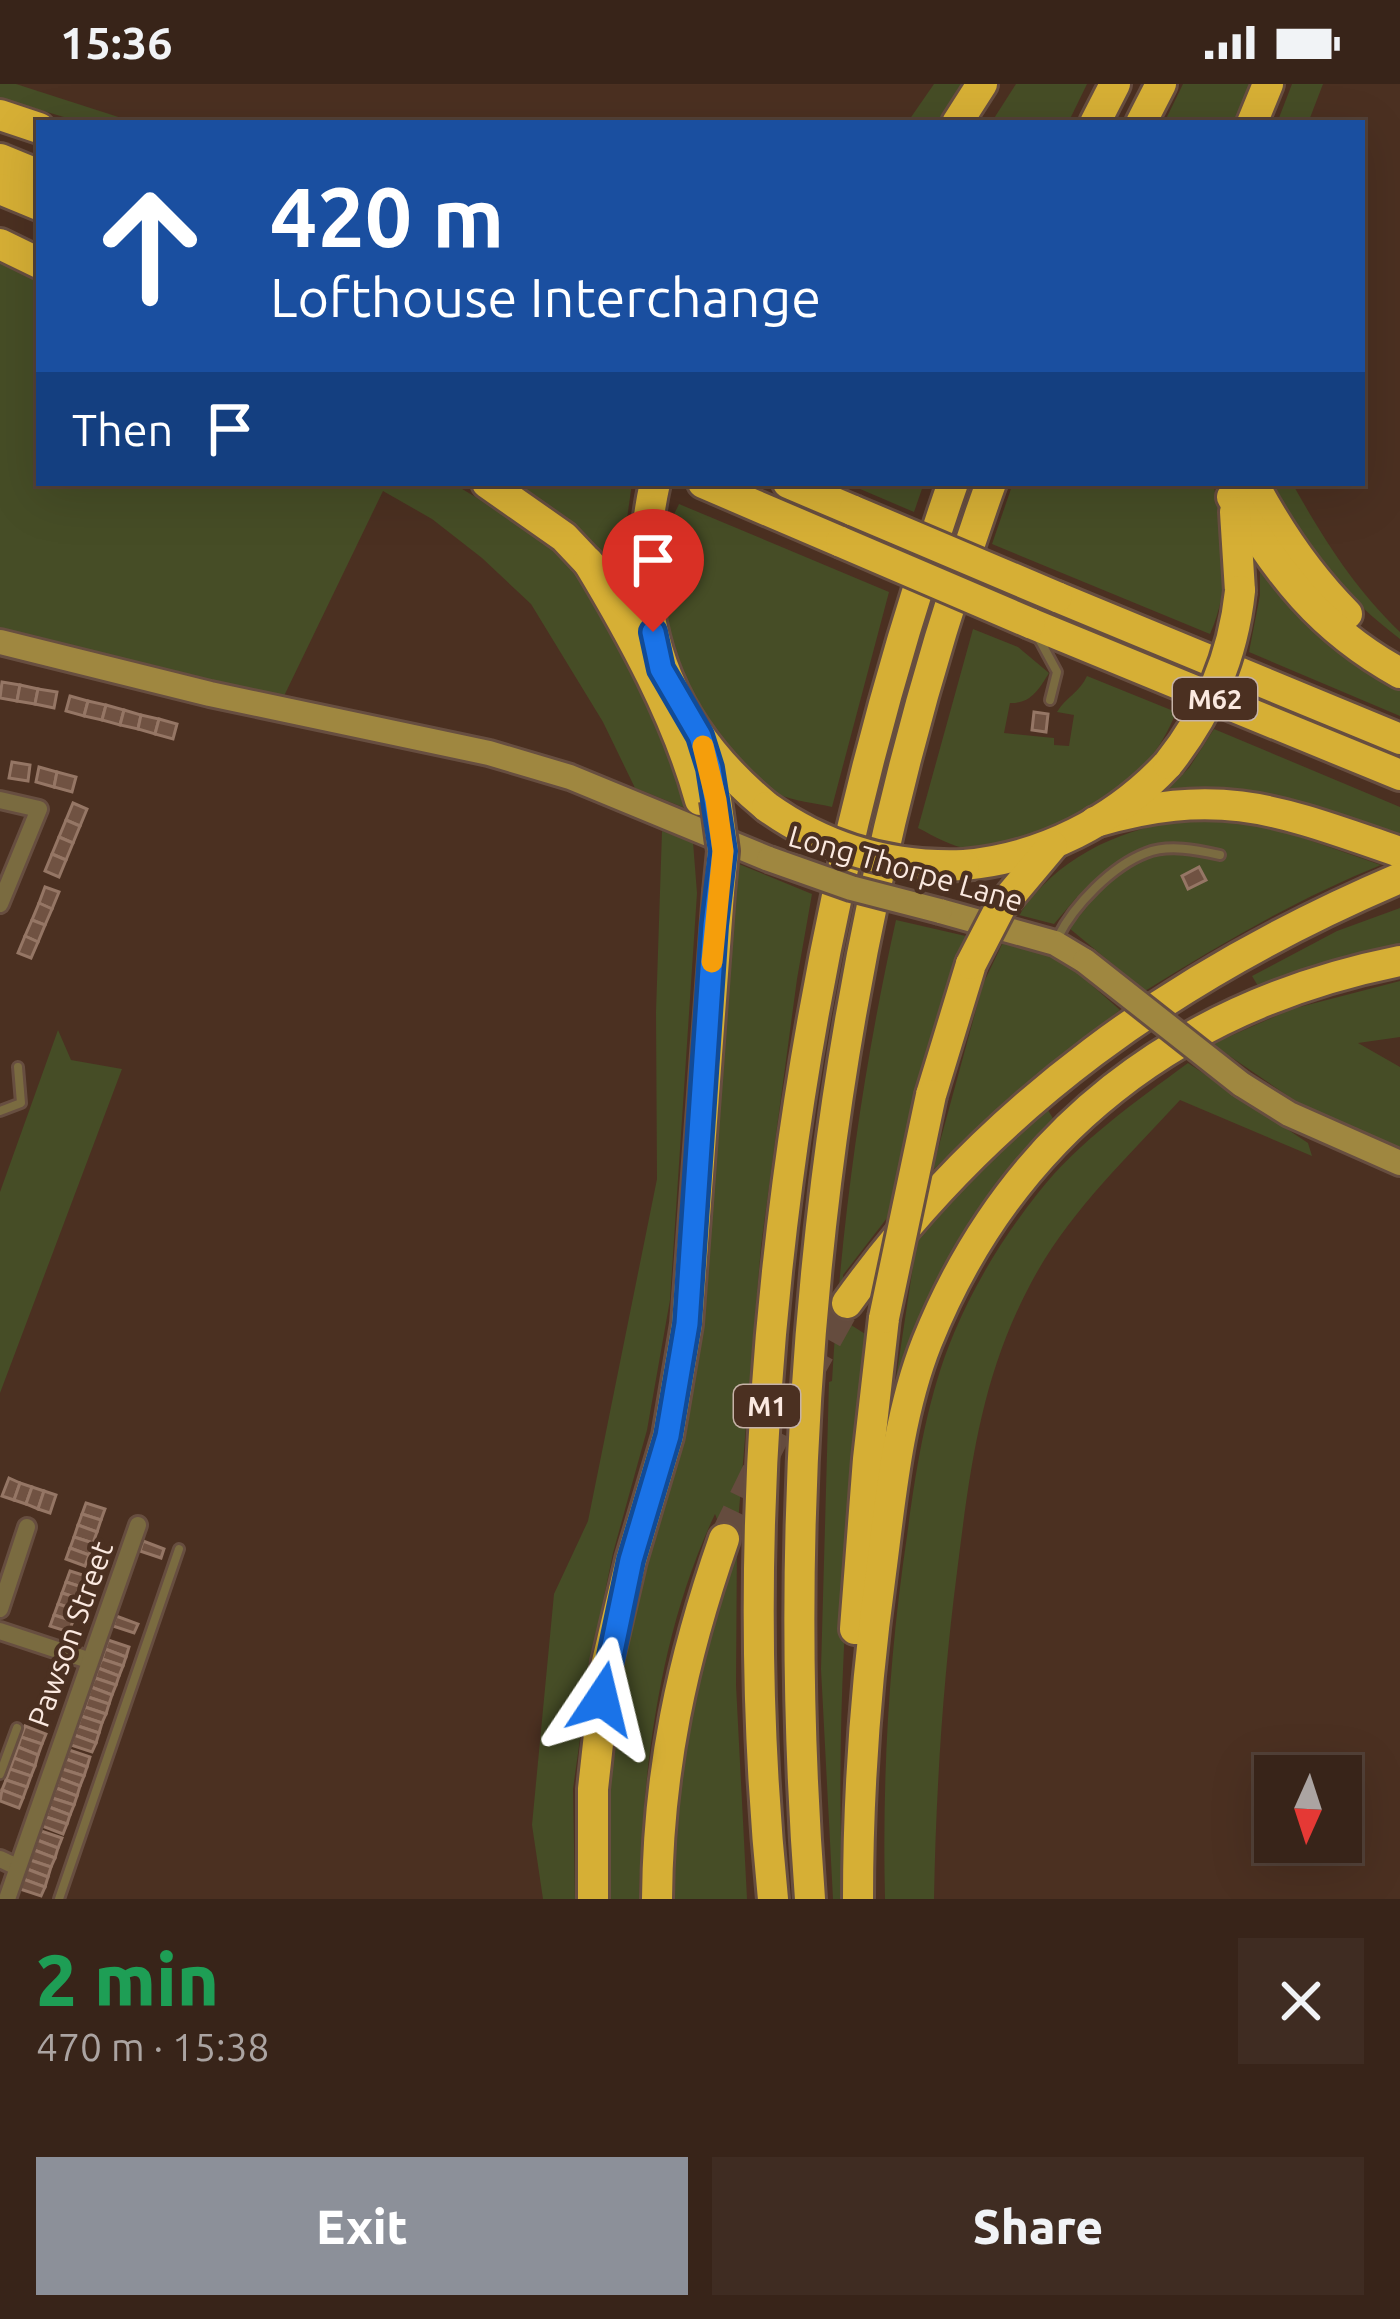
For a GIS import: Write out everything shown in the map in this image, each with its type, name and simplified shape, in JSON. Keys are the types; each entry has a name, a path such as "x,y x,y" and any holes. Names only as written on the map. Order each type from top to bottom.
{"highway":[{"path":"959,120 982,84"},
{"path":"981,120 1002,84"},
{"path":"1097,120 1115,84"},
{"path":"1143,120 1161,84"},
{"path":"1253,120 1268,84"},
{"path":"0,116 36,127"},
{"path":"0,159 36,174"},
{"path":"0,189 36,204"},
{"path":"0,244 36,262"},
{"path":"491,486 564,537 626,603 700,736 728,772 767,806 803,830 867,856 914,864 964,865 1052,846 1128,800 1168,764 1214,694 1234,631 1240,591 1237,488"},
{"path":"654,486 644,531 645,596 661,669"},
{"name":"M62","path":"710,486 1400,775"},
{"name":"M62","path":"795,486 1400,739"},
{"name":"M1","path":"773,1899 761,1702 758,1517 774,1315 802,1094 852,828 922,569 951,486"},
{"name":"M1","path":"809,1899 798,1697 800,1517 818,1260 834,1132 851,1001 889,837 938,646 990,486"},
{"path":"1237,488 1316,583 1355,622 1400,655"},
{"path":"1237,488 1269,558 1297,593 1371,657 1400,673"},
{"path":"588,562 708,800"},
{"path":"593,1899 592,1789 608,1662 631,1560 668,1436 687,1324 715,892 723,851 708,800 700,736"},
{"path":"1095,822 1141,808 1199,801 1269,810 1400,852"},
{"path":"858,1899 852,1698 884,1318 931,1095 970,964 1000,908 1052,846"},
{"path":"848,1304 950,1176 1084,1055 1200,977 1281,932 1400,878"},
{"path":"858,1779 877,1598 905,1413 926,1345 982,1231 1024,1173 1073,1121 1140,1066 1260,1000 1339,974 1400,961"},
{"path":"657,1899 663,1784 675,1709 692,1630 724,1538"}],"main road":[{"name":"Long Thorpe Lane","path":"0,642 210,694 489,753 570,777 769,860 851,888 1055,944 1085,961 1241,1084 1327,1133 1400,1163"}],"street":[{"path":"0,800 39,808 7,868 0,904"},
{"name":"Pawson Street","path":"7,1899 9,1863 138,1525"},
{"path":"0,1609 27,1527"},
{"path":"0,1631 88,1660"}],"lane":[{"path":"1030,623 1057,673 1050,700"},
{"path":"1055,944 1082,902 1148,852 1173,849 1220,855"},
{"path":"0,1112 21,1103 19,1067"},
{"path":"59,1899 179,1549"},
{"path":"0,1774 17,1728"}],"green space":[{"path":"0,84 16,84 128,120 74,120 0,98"},
{"path":"934,84 967,84 944,120 909,120"},
{"path":"1016,84 1087,84 1069,120 993,120"},
{"path":"1183,84 1250,84 1234,120 1165,120"},
{"path":"1292,84 1323,84 1309,120 1278,120"},
{"path":"0,262 36,280 36,486 457,486 538,534 580,572 632,652 690,810 635,788 603,722 531,604 432,519 383,491 284,696 0,633"},
{"path":"514,486 632,486 625,533 626,576 622,578 584,535"},
{"path":"853,486 923,486 914,512"},
{"path":"1012,486 1214,486 1224,559 1217,615 1210,634 992,544"},
{"path":"1270,486 1294,486 1340,562 1400,632 1400,639 1358,604 1297,529"},
{"path":"679,504 889,592 832,807 778,794 751,777 726,752 686,687 672,650 659,578 662,541"},
{"path":"1260,557 1400,682 1400,716 1249,652 1260,595"},
{"path":"973,629 1018,647 1049,673 1029,698 1010,703 1004,733 1054,738 1054,745 1069,746 1074,715 1057,712 1087,676 1176,712 1150,759 1090,810 1041,834 975,849 950,844 918,828"},
{"path":"1214,729 1400,807 1400,837 1161,795 1189,768"},
{"path":"1178,821 1235,821 1283,831 1381,865 1260,923 1145,991 1069,928 1087,907 1077,897 1054,924 1019,915 1050,879 1088,851 1131,832"},
{"path":"662,831 693,842 697,893 670,1300 647,1430 613,1553 591,1660 573,1789 575,1899 543,1899 532,1825 554,1594 588,1521 657,1179"},
{"path":"734,862 812,894 761,1246 737,1535 736,1685 747,1899 670,1899 678,1787 709,1631 731,1554 715,1514 667,1654 650,1751 639,1899 607,1899 605,1789 632,1612 679,1437"},
{"path":"1400,908 1400,946 1321,964 1258,986 1252,976 1337,931"},
{"path":"896,920 970,937 894,1209 843,1275 851,1325 870,1337 846,1617 843,1899 833,1899 821,1669 829,1382 855,1149"},
{"path":"1005,938 1049,951 1090,976 1087,981 1120,1010 1011,1096 932,1171 983,984"},
{"path":"1400,981 1400,1037 1358,1043 1400,1067 1400,1149 1310,1111 1212,1044 1292,1009"},
{"path":"58,1030 71,1060 122,1069 0,1393 0,1192"},
{"path":"1188,1063 1308,1143 1312,1156 1180,1100 1080,1210 1031,1283 989,1388 967,1496 944,1694 934,1899 885,1899 886,1763 896,1626 919,1459 945,1357 981,1278 1038,1193 1090,1139"},
{"path":"1046,1107 1054,1120 1012,1167 976,1219 892,1405 918,1233 969,1177"}],"building":[{"path":"2,682 20,685 17,701 0,698"},
{"path":"20,685 38,689 35,704 17,701"},
{"path":"38,689 57,692 54,708 35,704"},
{"path":"70,696 88,701 84,716 66,711"},
{"path":"88,701 106,705 102,720 84,716"},
{"path":"106,705 124,710 120,725 102,720"},
{"path":"124,710 141,715 138,729 120,725"},
{"path":"1034,712 1048,714 1046,732 1032,730"},
{"path":"141,715 159,719 155,734 138,729"},
{"path":"159,719 177,724 173,739 155,734"},
{"path":"12,762 30,765 28,781 9,778"},
{"path":"39,767 57,772 54,787 36,782"},
{"path":"57,772 76,777 72,792 54,787"},
{"path":"73,803 87,809 80,826 66,820"},
{"path":"66,820 80,826 73,843 59,837"},
{"path":"59,837 73,843 66,860 52,854"},
{"path":"52,854 66,860 59,877 45,871"},
{"path":"1199,867 1206,880 1188,889 1182,876"},
{"path":"45,887 59,892 52,909 39,903"},
{"path":"39,903 52,909 45,925 32,920"},
{"path":"32,920 45,925 38,942 25,936"},
{"path":"25,936 38,942 31,958 18,953"},
{"path":"9,1478 20,1483 14,1500 2,1496"},
{"path":"20,1483 32,1487 26,1504 14,1500"},
{"path":"32,1487 44,1491 38,1509 26,1504"},
{"path":"44,1491 56,1495 50,1513 38,1509"},
{"path":"86,1503 105,1509 101,1520 82,1514"},
{"path":"82,1514 101,1520 97,1532 78,1525"},
{"path":"78,1525 97,1532 93,1543 74,1537"},
{"path":"74,1537 93,1543 89,1555 70,1548"},
{"path":"143,1541 164,1549 161,1558 140,1551"},
{"path":"70,1548 89,1555 85,1566 66,1559"},
{"path":"70,1571 89,1577 85,1588 66,1582"},
{"path":"66,1582 85,1588 81,1599 62,1593"},
{"path":"62,1593 81,1599 77,1610 58,1604"},
{"path":"58,1604 77,1610 73,1621 54,1615"},
{"path":"54,1615 73,1621 69,1632 50,1626"},
{"path":"116,1616 138,1624 134,1633 113,1626"},
{"path":"108,1640 129,1647 126,1657 105,1649"},
{"path":"105,1649 126,1657 123,1666 102,1659"},
{"path":"102,1659 123,1666 119,1676 98,1668"},
{"path":"98,1668 119,1676 116,1685 95,1678"},
{"path":"95,1678 116,1685 112,1695 91,1687"},
{"path":"91,1687 112,1695 109,1704 88,1697"},
{"path":"88,1697 109,1704 106,1714 85,1707"},
{"path":"85,1707 106,1714 102,1723 81,1716"},
{"path":"81,1716 102,1723 99,1733 78,1726"},
{"path":"25,1726 46,1734 42,1744 21,1737"},
{"path":"78,1726 99,1733 96,1743 74,1735"},
{"path":"74,1735 96,1743 92,1752 71,1745"},
{"path":"21,1737 42,1744 38,1755 18,1747"},
{"path":"18,1747 38,1755 35,1766 14,1758"},
{"path":"69,1750 90,1757 87,1767 66,1759"},
{"path":"14,1758 35,1766 31,1776 10,1769"},
{"path":"66,1759 87,1767 84,1776 62,1769"},
{"path":"10,1769 31,1776 27,1787 6,1780"},
{"path":"62,1769 84,1776 80,1786 59,1778"},
{"path":"59,1778 80,1786 77,1796 56,1788"},
{"path":"6,1780 27,1787 23,1798 2,1790"},
{"path":"56,1788 77,1796 74,1805 52,1798"},
{"path":"2,1790 23,1798 19,1808 0,1801"},
{"path":"52,1798 74,1805 70,1815 49,1807"},
{"path":"49,1807 70,1815 67,1824 46,1817"},
{"path":"46,1817 67,1824 63,1834 42,1826"},
{"path":"41,1831 62,1838 58,1848 37,1840"},
{"path":"37,1840 58,1848 55,1858 34,1850"},
{"path":"34,1850 55,1858 51,1867 30,1860"},
{"path":"30,1860 51,1867 48,1877 27,1869"},
{"path":"27,1869 48,1877 45,1887 23,1879"},
{"path":"23,1879 45,1887 41,1896 20,1889"}],"tunnel":[{"path":"724,1539 847,1303"}],"slow traffic":[{"path":"703,746 723,851 712,962"}],"route":[{"path":"602,1699 631,1560 668,1436 687,1324 723,851 700,736 661,669 653,632"}]}
